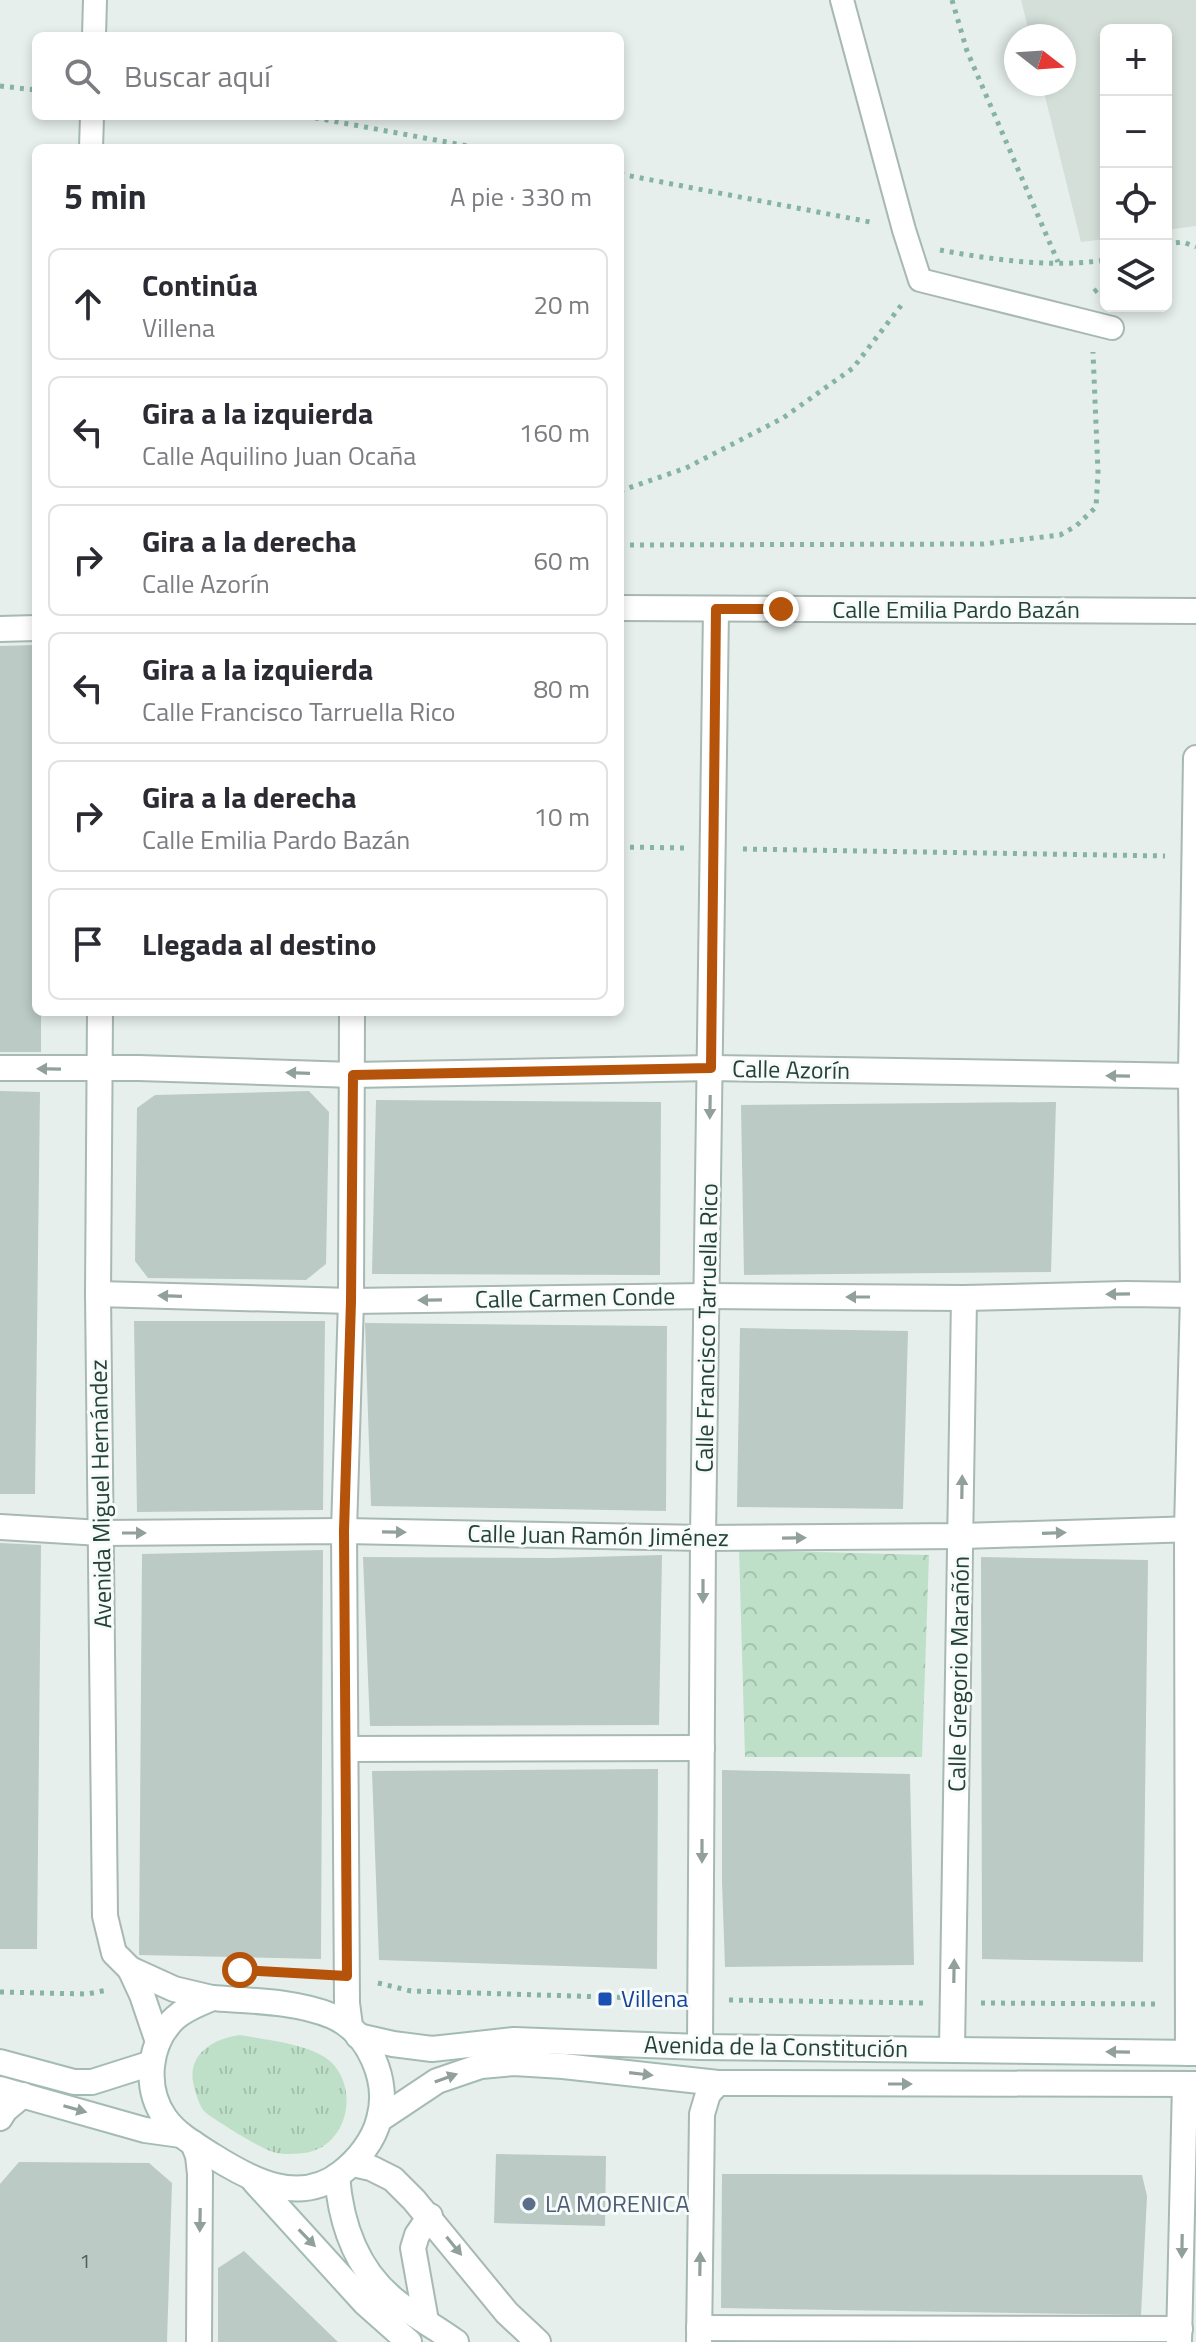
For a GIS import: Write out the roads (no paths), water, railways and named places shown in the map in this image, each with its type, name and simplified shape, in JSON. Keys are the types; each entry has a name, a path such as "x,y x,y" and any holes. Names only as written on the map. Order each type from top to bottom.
{"street":[{"name":"Calle Emilia Pardo Bazán","path":"624,608 1196,611"},
{"name":"Calle Francisco Tarruella Rico","path":"700,2047 703,1538 716,609"},
{"path":"0,629 32,628"},
{"path":"1192,2053 1192,1245 1196,758"},
{"name":"Avenida Miguel Hernández","path":"100,1016 98,1294 105,1916 114,1953 130,1969 151,2014 155,2052"},
{"path":"352,1016 351,1301 344,1531 347,1976 354,2031"},
{"name":"Calle Azorín","path":"0,1068 139,1068 353,1075 711,1068 1194,1076"},
{"name":"Calle Carmen Conde","path":"98,1294 351,1301 708,1296 964,1298 1194,1295"},
{"name":"Calle Gregorio Marañón","path":"952,2049 964,1298"},
{"name":"Calle Juan Ramón Jiménez","path":"0,1527 101,1533 344,1531 703,1538 962,1536 1192,1529"},
{"path":"346,1749 702,1748"},
{"path":"130,1969 174,1989 212,1998 317,2011 354,2031 372,2055 382,2096 380,2119 366,2148 345,2170 320,2185 277,2187 254,2181"},
{"path":"212,1998 190,2007 173,2020 155,2052 152,2089 166,2120 187,2139 254,2181 365,2303 409,2342"},
{"name":"Avenida de la Constitución","path":"354,2031 393,2044 432,2049 514,2040 700,2047 1192,2053"},
{"path":"0,2062 74,2082 92,2082 155,2052"},
{"name":"Avenida de la Constitución","path":"380,2119 437,2081 481,2066 514,2063 718,2083 1191,2084"},
{"path":"718,2083 708,2094 702,2114 699,2335 1179,2336 1191,2084"},
{"path":"0,2118 11,2092 187,2139"},
{"path":"187,2139 200,2174 199,2342"},
{"path":"345,2170 371,2168 393,2179 430,2216 507,2313 538,2342"},
{"path":"345,2170 339,2200 351,2243 368,2275 398,2303 456,2342"},
{"path":"426,2321 413,2248 417,2235 430,2216"}],"lane":[{"path":"94,32 95,0"},
{"path":"842,0 920,280 1102,325"},
{"path":"91,144 92,120"}],"place":[{"name":"Villena","path":"605,1999"},
{"name":"LA MORENICA","path":"529,2204"}]}
